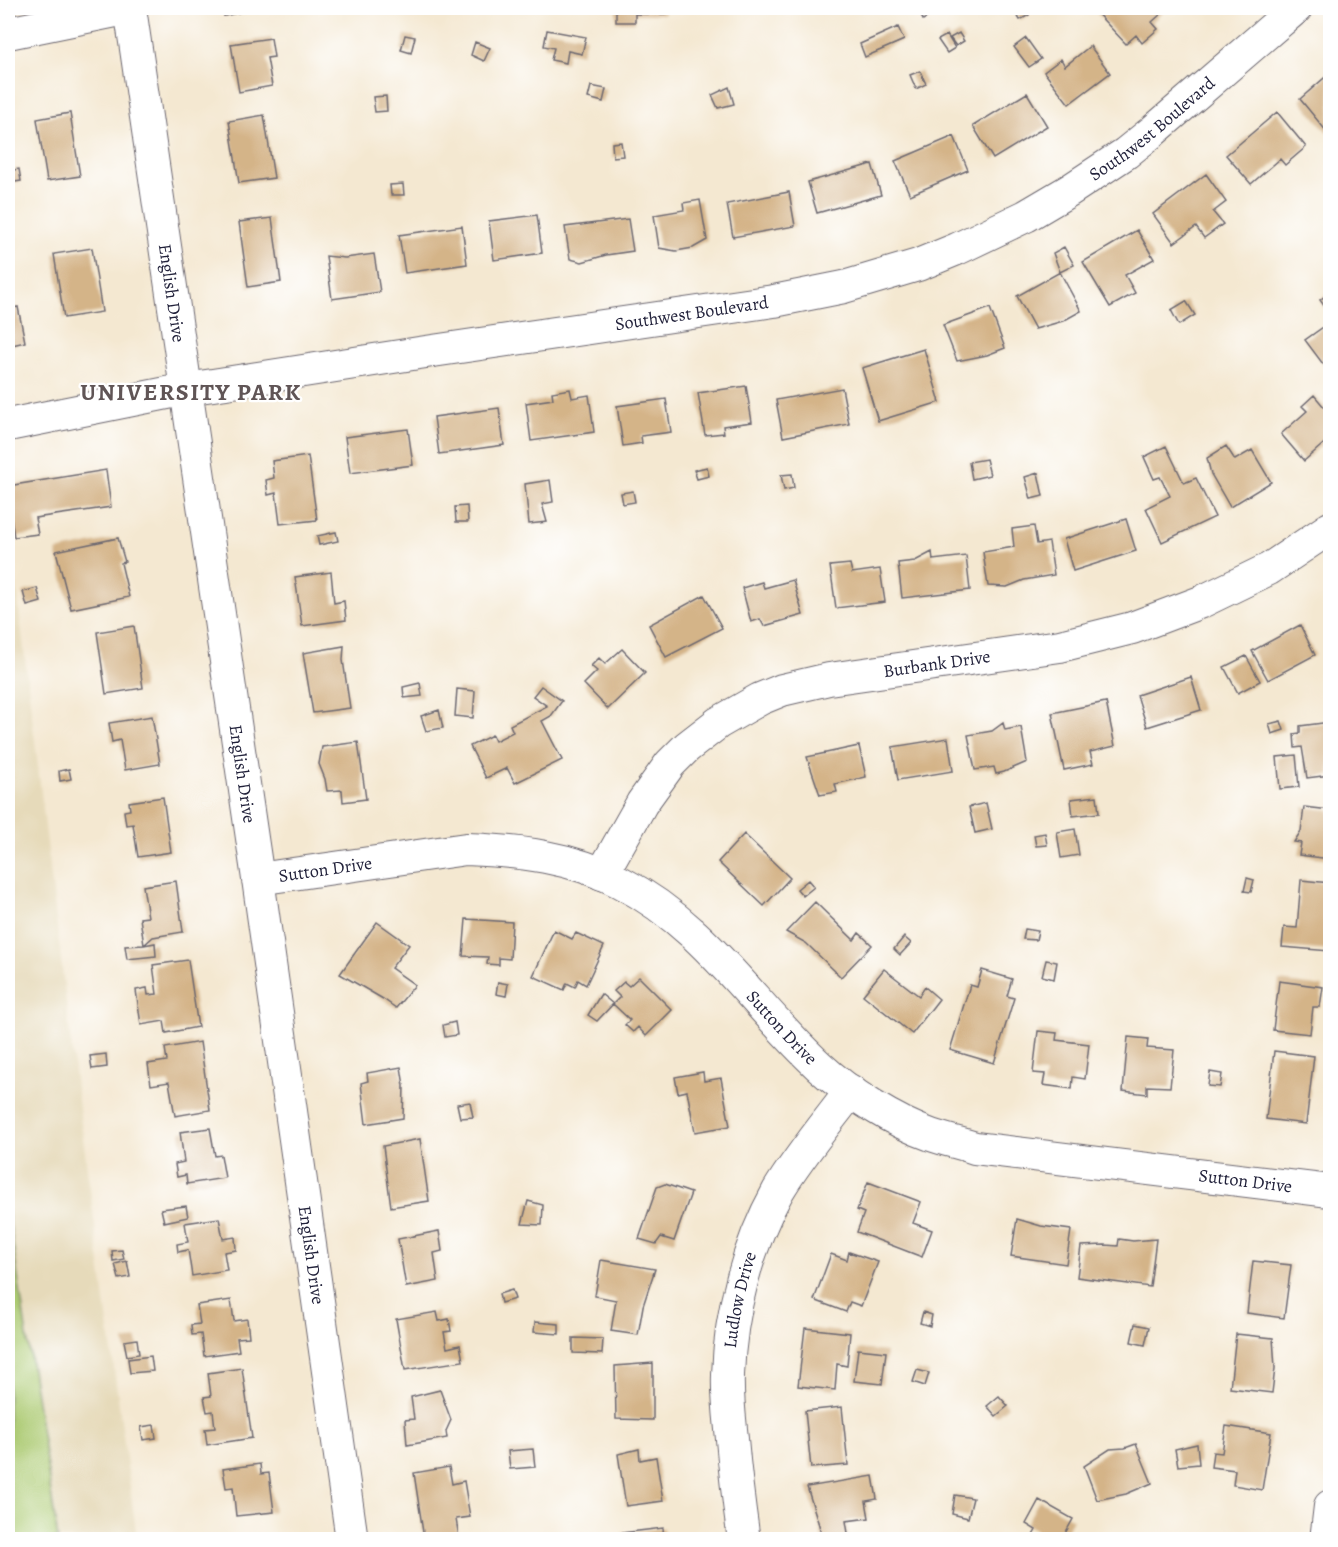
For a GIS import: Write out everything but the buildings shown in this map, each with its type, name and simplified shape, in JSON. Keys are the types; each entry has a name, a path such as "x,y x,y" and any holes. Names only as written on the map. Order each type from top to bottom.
{"street":[{"name":"English Drive","path":"130,8 258,879 351,1539"},
{"path":"8,33 130,8"},
{"name":"Southwest Boulevard","path":"8,425 187,389 774,301 844,287 918,265 1026,216 1126,153 1296,8"},
{"name":"Burbank Drive","path":"602,874 642,803 670,764 687,747 718,723 760,699 782,690 829,679 1060,646 1132,628 1211,597 1327,538"},
{"name":"Sutton Drive","path":"258,879 466,849 549,857 573,863 620,882 677,919 717,956 820,1068 885,1114 930,1134 975,1148 1330,1191"},
{"name":"Ludlow Drive","path":"744,1539 728,1403 728,1375 733,1318 744,1271 765,1218 793,1168 851,1091"},
{"path":"1326,1539 1330,1506"}],"shaded area":[{"path":"8,516 76,1086 137,1539 8,1539"}],"green space":[{"path":"8,1212 58,1539 8,1539"}],"district":[{"name":"UNIVERSITY PARK","path":"191,392"}]}
